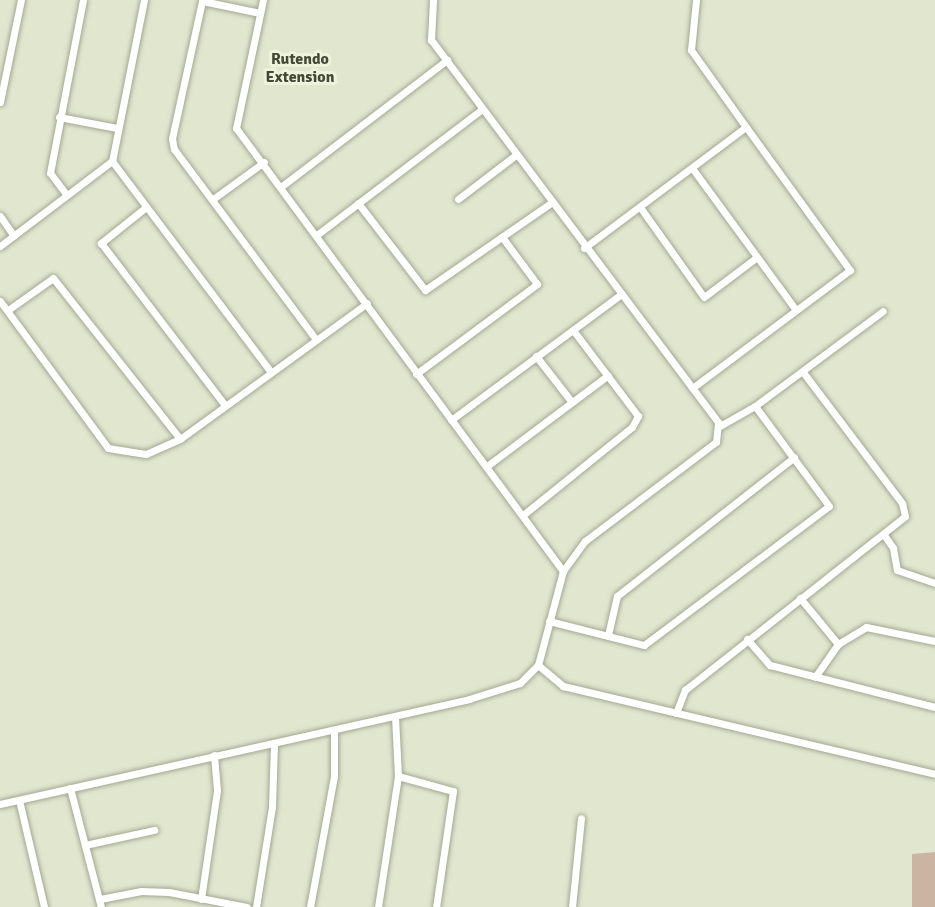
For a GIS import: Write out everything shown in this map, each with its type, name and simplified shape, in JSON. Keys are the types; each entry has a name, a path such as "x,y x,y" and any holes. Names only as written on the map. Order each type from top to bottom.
{"street":[{"path":"0,102 21,0"},
{"path":"66,194 50,173 59,117 84,0"},
{"path":"144,0 112,161 270,371"},
{"path":"263,0 236,128 318,234 416,374 487,466 563,571"},
{"path":"0,804 395,716 520,683 538,665 563,571 585,541 716,442 718,427 692,388 584,248 431,40 433,0"},
{"path":"692,388 850,270 691,50 696,0"},
{"path":"260,13 202,1 172,139 174,149 315,338"},
{"path":"282,186 447,60"},
{"path":"318,234 482,109"},
{"path":"59,117 117,128"},
{"path":"584,248 746,127"},
{"path":"458,199 517,154"},
{"path":"0,246 112,161"},
{"path":"213,199 264,162"},
{"path":"692,168 796,310"},
{"path":"358,203 425,290 552,202"},
{"path":"146,207 101,243 224,404"},
{"path":"640,207 704,297 757,257"},
{"path":"0,216 14,236"},
{"path":"416,374 537,284 502,237"},
{"path":"8,310 53,278 180,439"},
{"path":"451,420 620,295"},
{"path":"0,301 108,448 146,454 180,439 224,404 367,303"},
{"path":"718,427 755,406 883,311"},
{"path":"523,515 632,427 638,416 573,330"},
{"path":"536,356 571,401"},
{"path":"676,713 685,690 747,639 884,535 905,516 902,503 803,372"},
{"path":"487,466 608,375"},
{"path":"549,621 644,645 830,506 755,406"},
{"path":"608,635 617,596 795,457"},
{"path":"884,535 894,548 897,570 935,582"},
{"path":"800,598 838,644"},
{"path":"815,677 838,644 866,627 935,641"},
{"path":"747,639 770,665 935,706"},
{"path":"538,665 563,686 935,774"},
{"path":"378,907 398,776 395,716"},
{"path":"310,907 334,776 334,730"},
{"path":"256,907 272,807 274,743"},
{"path":"201,899 217,790 214,755"},
{"path":"398,776 453,791 436,907"},
{"path":"70,788 100,903 141,891 247,907"},
{"path":"19,800 44,907"},
{"path":"572,907 581,818"},
{"path":"85,845 154,830"}],"shaded area":[{"path":"935,852 935,907 912,907 912,854"}],"district":[{"name":"Rutendo Extension","path":"300,68"}]}
